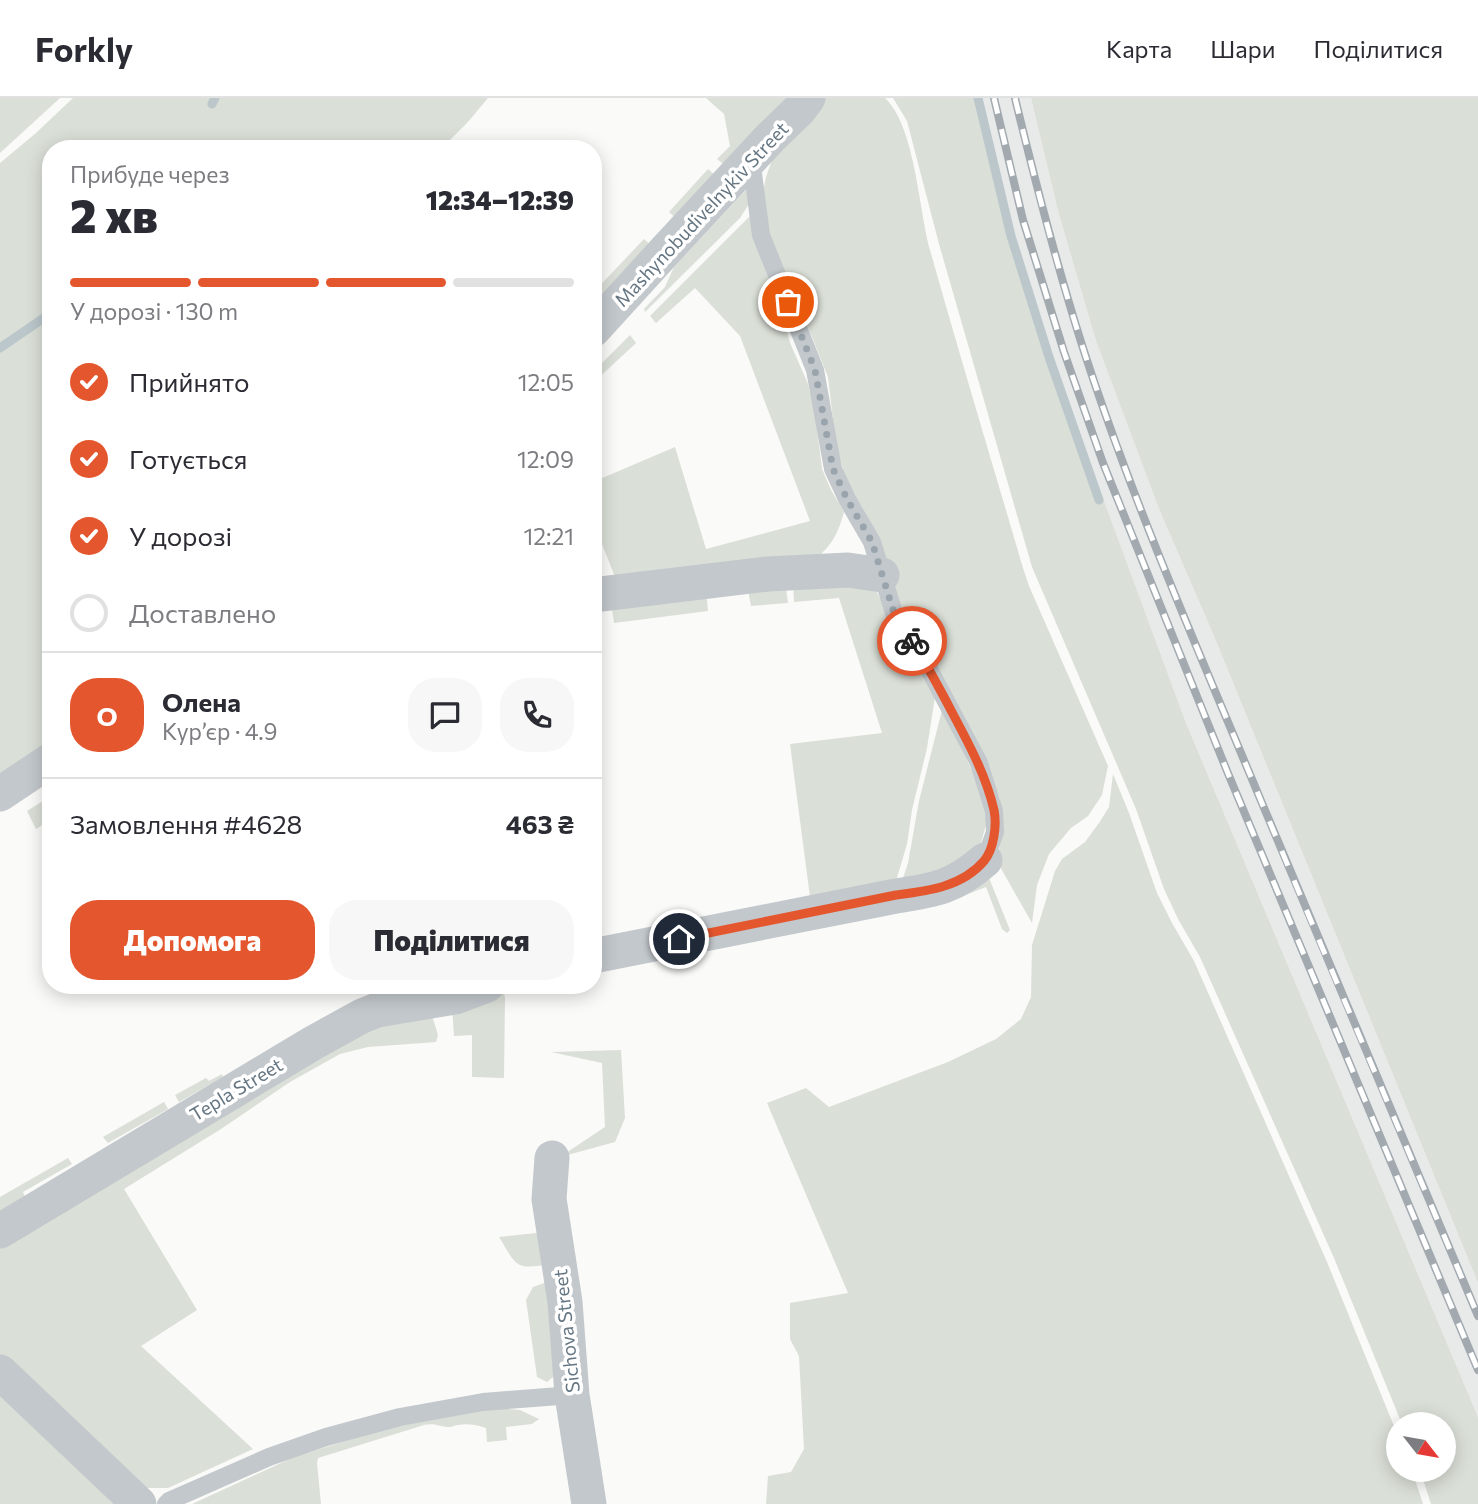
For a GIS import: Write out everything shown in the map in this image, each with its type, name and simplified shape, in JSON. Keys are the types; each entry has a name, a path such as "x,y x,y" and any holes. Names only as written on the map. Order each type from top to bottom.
{"street":[{"name":"Mashynobudivelnykiv Street","path":"602,320 808,98"},
{"path":"602,594 757,575 848,570 882,575"},
{"path":"0,794 42,766"},
{"path":"602,954 930,890 951,884 969,874 985,860"},
{"name":"Tepla Street","path":"0,1231 362,1016 377,1010 462,994"},
{"name":"Sichova Street","path":"552,1158 550,1199 565,1302 572,1395 589,1504"},
{"path":"0,1371 139,1504"}],"lane":[{"path":"751,158 761,235 815,370 833,469 872,542 894,613 923,658 979,762 994,811 995,832 985,860"},
{"path":"166,1504 269,1457 326,1437 400,1417 483,1402 572,1395"}],"shaded area":[{"path":"0,98 60,98 0,153"},
{"path":"73,98 488,98 450,140 42,140 42,752 0,780 0,163"},
{"path":"706,98 797,98 727,167 717,159 730,146 724,114"},
{"path":"823,98 885,98 903,128 915,170 930,250 1023,568 1108,766 1102,795 1088,816 1071,828 1049,854 1037,885 1032,923 999,865 1000,799 972,732 892,593 882,544 848,487 836,445 828,377 766,234 762,197 772,160"},
{"path":"893,98 982,98 1011,224 1052,360 1186,723 1478,1417 1478,1504 1431,1504 1424,1482 1456,1482 1456,1412 1397,1412 1334,1258 1200,957 1164,889 1136,809 1032,567 939,244 907,121"},
{"path":"982,98 1031,98 1058,211 1096,341 1159,509 1214,636 1478,1283 1478,1417 1186,723 1052,360 1011,224"},
{"path":"1031,98 1478,98 1478,1283 1214,636 1159,509 1096,341 1058,211"},
{"path":"708,169 718,178 678,220 669,212"},
{"path":"747,189 749,204 740,218 645,312 644,309 665,287 674,267"},
{"path":"751,215 760,253 791,345 808,384 822,469 844,512 834,539 815,560 615,577 602,544 602,478 675,447 706,549 810,521 740,336 695,288 656,323 650,316"},
{"path":"644,239 653,247 602,302 602,283"},
{"path":"630,335 636,343 602,375 602,363"},
{"path":"793,579 870,580 935,697 907,844 894,888 810,897 790,744 882,733 839,598 794,602"},
{"path":"785,580 788,603 751,606 749,588"},
{"path":"706,588 708,611 614,623 611,601"},
{"path":"942,710 981,788 987,821 981,843 972,859 900,887 908,863 919,801"},
{"path":"1113,774 1157,893 1194,961 1327,1262 1388,1412 1386,1412 1386,1482 1416,1482 1423,1504 766,1504 768,1476 791,1472 804,1449 799,1356 790,1339 790,1303 848,1293 767,1103 806,1088 829,1107 948,1062 996,1039 1021,1019 1031,997 1032,945 1055,871 1062,859 1085,842 1109,807"},
{"path":"42,802 42,825 36,829 27,811"},
{"path":"989,878 1010,930 1007,933 1002,929 986,887 953,900"},
{"path":"488,994 504,994 504,1078 472,1077 472,1035 454,1036 452,1006"},
{"path":"430,1009 438,1035 436,1042 368,1047 340,1054 290,1082 221,1129 124,1189 197,1310 141,1346 253,1449 168,1488 147,1488 0,1361 0,1241 336,1040"},
{"path":"621,1050 625,1118 615,1142 560,1157 605,1127 602,1063 551,1052"},
{"path":"222,1074 223,1077 179,1102 175,1095 206,1078 209,1081"},
{"path":"164,1102 168,1109 108,1143 103,1137"},
{"path":"68,1158 72,1164 23,1192 25,1197 0,1211 0,1197"},
{"path":"546,1232 549,1264 529,1267 522,1266 513,1259 499,1237"},
{"path":"547,1282 559,1372 547,1382 537,1377 526,1300 533,1287"},
{"path":"0,1381 127,1504 0,1504"},
{"path":"497,1408 520,1410 539,1419 532,1424 506,1427 507,1440 487,1442 486,1428 476,1425 447,1427 428,1424 318,1458 321,1504 192,1504 294,1457 416,1419"}],"waterway":[{"path":"212,104 215,98"},
{"path":"978,98 1011,236 1049,357 1099,500"},
{"path":"0,348 42,319"}],"railway":[{"path":"994,98 1023,220 1064,352 1103,463 1227,771 1478,1370"},
{"path":"1015,98 1063,283 1101,402 1143,516 1478,1316"}],"way so far":[{"path":"788,302 815,370 833,469 872,542 894,613 912,641"}],"route":[{"path":"679,939 930,890 951,884 969,874 985,860 995,832 994,811 979,762 912,641"}]}
